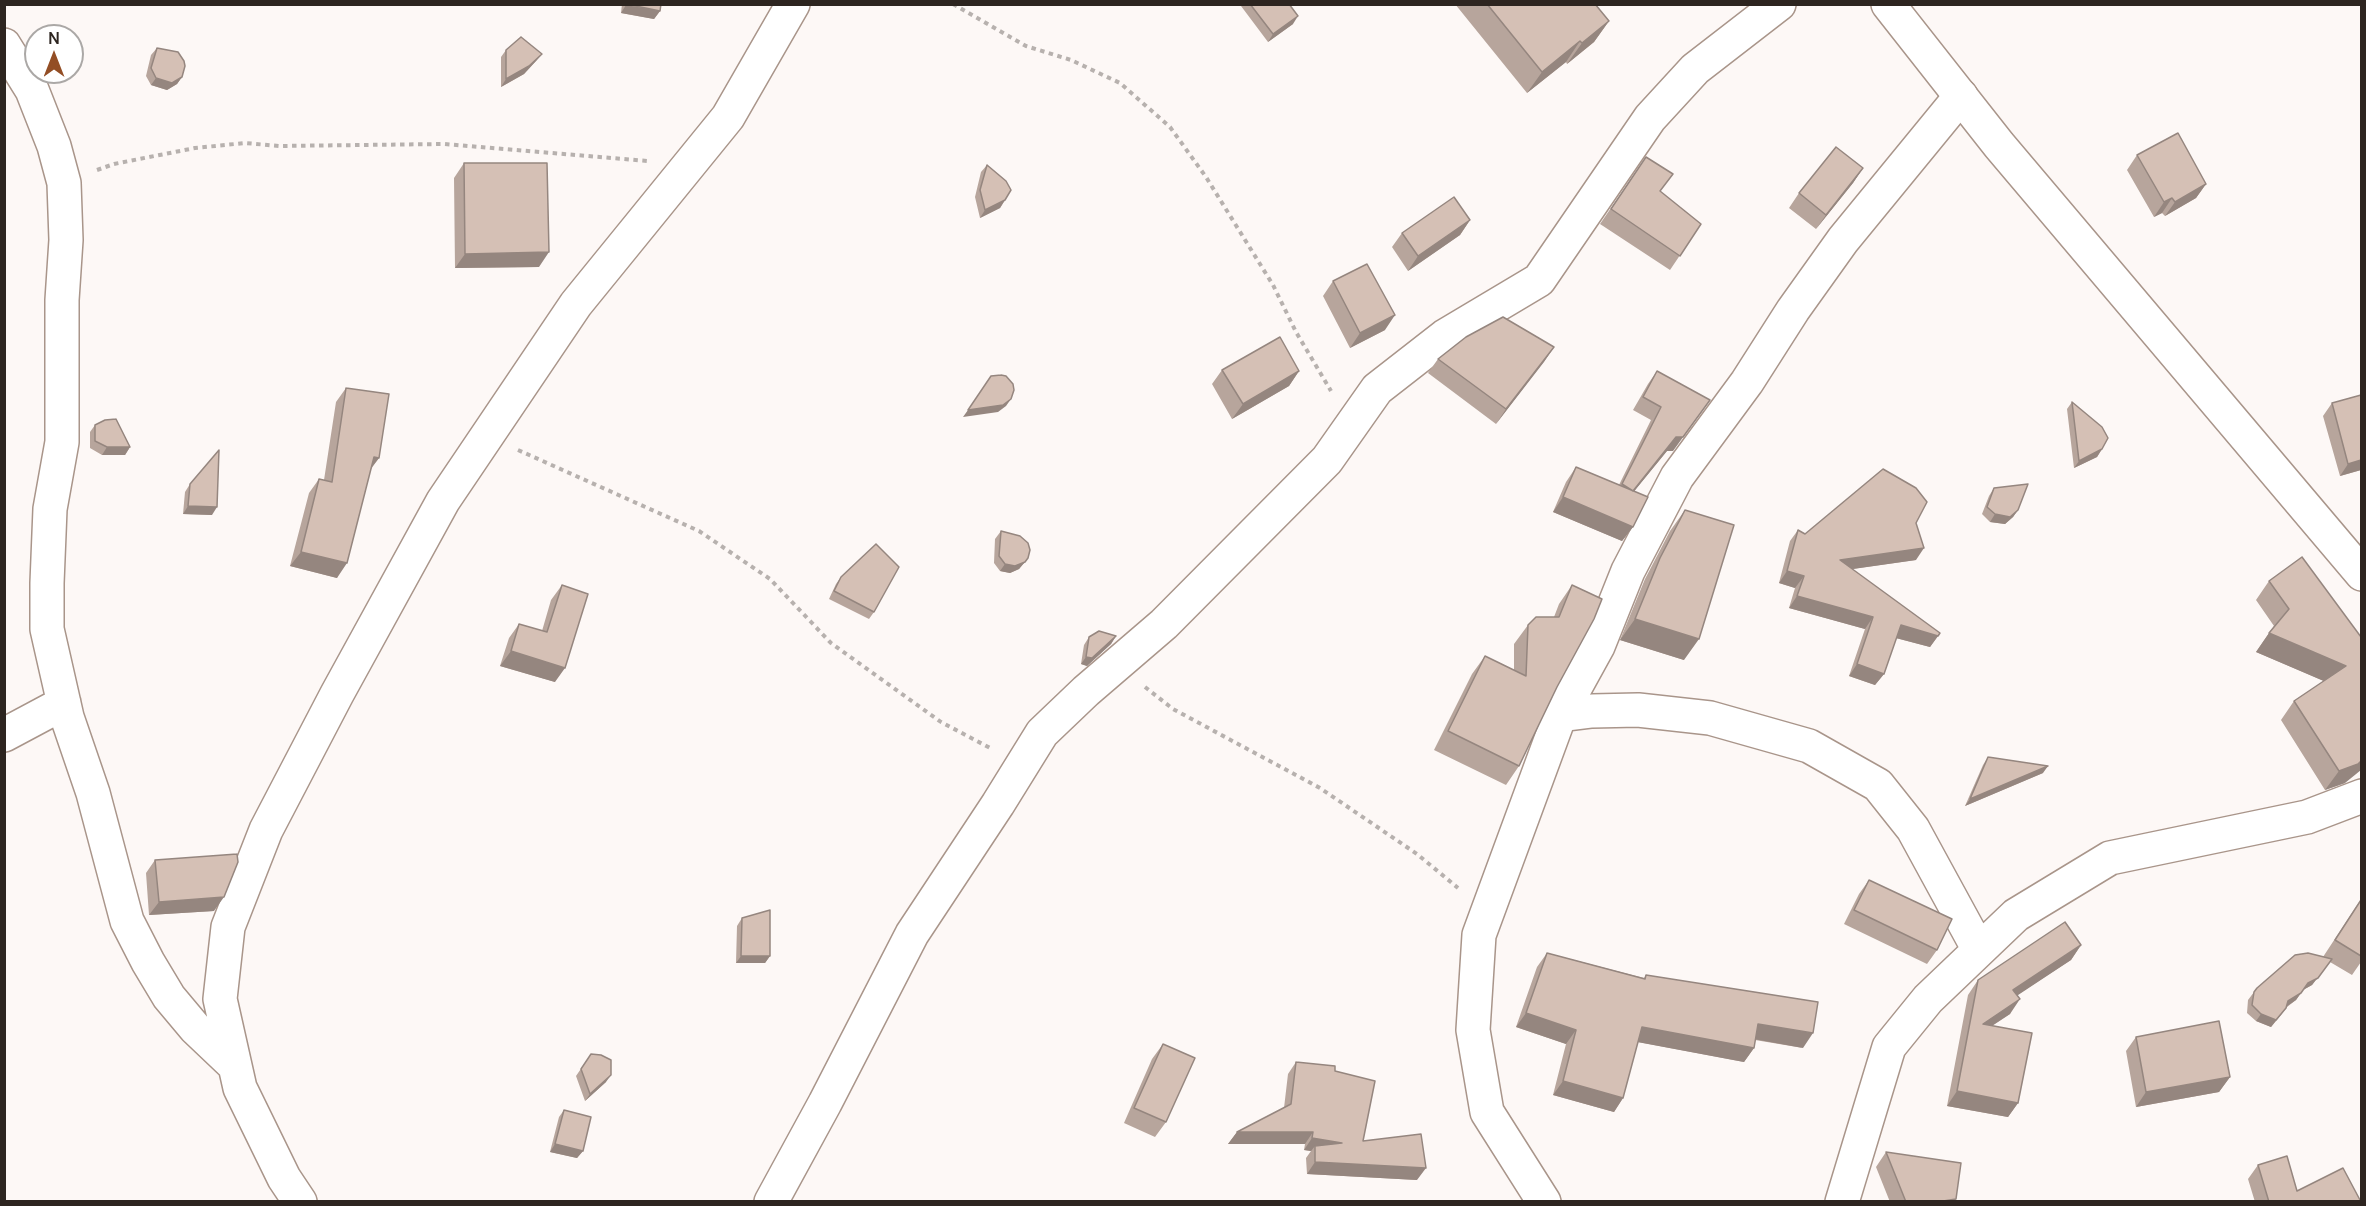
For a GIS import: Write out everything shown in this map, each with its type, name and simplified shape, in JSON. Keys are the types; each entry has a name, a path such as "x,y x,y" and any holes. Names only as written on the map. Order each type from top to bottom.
{"street":[{"path":"300,1202 284,1178 240,1088 220,999 228,927 266,830 442,501 576,304 728,117 793,4"},
{"path":"771,1202 912,934 1042,733 1164,624 1327,460 1377,389 1446,336 1539,280 1650,118 1695,69 1779,4"},
{"path":"1888,4 2014,163 2361,574"},
{"path":"4,45 32,90 54,146 64,183 66,240 62,300 62,442 50,509 47,628 64,703 93,793 127,921 169,998 195,1028 235,1066"},
{"path":"1544,1202 1487,1112 1473,1030 1479,935 1560,716 1598,646 1628,571 1677,477 1747,382 1793,310 1843,240 1961,96"},
{"path":"4,735 64,703"},
{"path":"1560,716 1592,711 1638,710 1710,718 1809,746 1878,784 1913,829 1979,950"},
{"path":"1842,1202 1889,1047 1928,999 2016,915 2110,858 2307,817 2361,796"}],"path":[{"path":"953,4 1026,46 1071,60 1120,83 1170,127 1206,177 1273,285 1296,332 1351,425"},
{"path":"64,183 114,164 195,148 245,143 279,147 336,144 444,144 689,164"},
{"path":"486,437 699,531 770,579 831,643 941,722 1022,765"},
{"path":"1116,665 1173,709 1320,788 1417,854 1487,911"}],"building":[{"path":"626,4 661,4 660,11"},
{"path":"1250,4 1289,4 1298,16 1273,34"},
{"path":"1487,4 1595,4 1609,21 1542,72"},
{"path":"521,37 542,54 529,66 506,79 506,50"},
{"path":"157,48 178,52 185,66 182,77 172,83 156,78 151,68"},
{"path":"2178,133 2206,184 2175,202 2172,198 2164,202 2137,155"},
{"path":"1836,147 1863,168 1826,215 1799,193"},
{"path":"1646,157 1673,174 1660,191 1701,224 1680,256 1611,209"},
{"path":"464,163 547,163 549,252 465,254"},
{"path":"987,165 1006,181 1011,190 1005,200 985,210 980,190"},
{"path":"1454,197 1470,220 1418,256 1402,233"},
{"path":"1367,264 1395,315 1360,333 1333,281"},
{"path":"1503,317 1554,347 1506,409 1438,359 1466,337"},
{"path":"1280,337 1299,371 1243,404 1222,370"},
{"path":"1657,371 1710,400 1683,437 1676,437 1633,491 1622,484 1661,407 1643,397"},
{"path":"991,376 1006,376 1013,384 1011,399 1003,405 968,410"},
{"path":"346,388 389,394 379,458 374,457 347,563 301,552 319,479 332,482"},
{"path":"2361,395 2361,460 2348,464 2332,403"},
{"path":"2072,402 2102,427 2108,438 2102,449 2079,461"},
{"path":"116,419 130,447 107,447 95,441 95,425 105,420"},
{"path":"219,450 217,507 188,506 190,484"},
{"path":"1576,467 1648,497 1633,527 1563,497"},
{"path":"1883,469 1916,488 1927,502 1916,523 1924,548 1840,560 1940,633 1938,636 1901,625 1884,674 1857,664 1873,617 1797,596 1804,576 1787,571 1798,530 1805,534"},
{"path":"2028,484 2018,510 2010,517 1995,514 1987,507 1994,488"},
{"path":"1685,510 1734,525 1699,639 1635,619 1660,558"},
{"path":"1001,531 1020,536 1028,543 1030,550 1025,562 1015,566 1005,564 999,556"},
{"path":"876,544 899,567 874,612 834,591 841,577"},
{"path":"2302,557 2361,637 2361,761 2339,771 2294,701 2346,666 2269,633 2289,609 2269,581"},
{"path":"562,585 588,594 565,668 511,651 519,624 547,632"},
{"path":"1572,585 1602,599 1519,766 1448,731 1485,656 1526,676 1528,625 1536,617 1559,617"},
{"path":"1099,631 1116,636 1092,658 1086,657 1089,637"},
{"path":"1988,757 2048,766 1970,799"},
{"path":"237,854 238,862 224,897 159,902 155,860"},
{"path":"1869,880 1952,919 1937,950 1854,910"},
{"path":"2361,900 2361,956 2335,940"},
{"path":"770,910 770,956 741,956 742,918"},
{"path":"2065,922 2081,945 2013,990 2020,999 1983,1024 2032,1033 2018,1103 1957,1091 1978,980"},
{"path":"1547,953 1645,979 1646,975 1818,1002 1813,1033 1758,1024 1754,1048 1642,1027 1623,1098 1563,1081 1576,1030 1526,1013"},
{"path":"2308,953 2332,959 2318,978 2308,983 2301,993 2288,1001 2286,1008 2276,1020 2261,1014 2252,1005 2257,988 2295,955"},
{"path":"2219,1021 2230,1077 2146,1092 2136,1037"},
{"path":"1163,1044 1195,1058 1166,1122 1134,1108"},
{"path":"591,1054 601,1055 611,1060 611,1075 590,1094 581,1069"},
{"path":"1296,1062 1335,1066 1335,1071 1375,1081 1363,1141 1421,1134 1426,1168 1315,1162 1315,1146 1342,1143 1312,1138 1313,1132 1237,1132 1291,1104"},
{"path":"564,1110 591,1117 583,1151 555,1144"},
{"path":"1886,1152 1961,1163 1956,1199 1937,1202 1906,1202"},
{"path":"2287,1156 2297,1191 2343,1168 2361,1202 2269,1202 2258,1165"}]}
